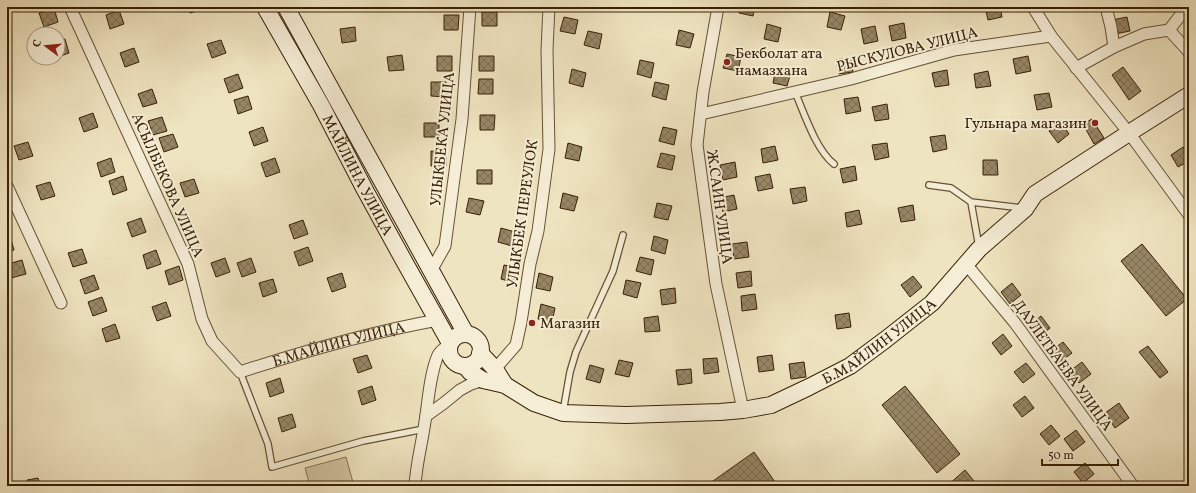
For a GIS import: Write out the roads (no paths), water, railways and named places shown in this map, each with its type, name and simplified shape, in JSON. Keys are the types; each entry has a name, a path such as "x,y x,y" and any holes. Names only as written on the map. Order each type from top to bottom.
{"street":[{"name":"АСЫЛБЕКОВА УЛИЦА","path":"70,7 188,264 202,319 212,341 240,372"},
{"name":"МАЙЛИНА УЛИЦА","path":"265,7 322,105 390,236 438,320 450,344 448,350 453,362 465,366"},
{"name":"МАЙЛИНА УЛИЦА","path":"286,7 466,334 473,336 478,341 480,353"},
{"name":"УЛЫКБЕКА УЛИЦА","path":"431,271 445,246 462,119 470,7"},
{"name":"УЛЫКБЕК ПЕРЕУЛОК","path":"495,370 516,345 530,264 538,231 549,149 547,50 549,7"},
{"name":"Ж.САИН УЛИЦА","path":"718,7 700,114 697,145 716,284 743,410"},
{"path":"1033,7 1051,36 1129,133 1188,212"},
{"path":"1106,7 1114,47"},
{"path":"1076,68 1114,47 1144,34 1169,30 1188,7"},
{"path":"1169,30 1189,52"},
{"name":"РЫСКУЛОВА УЛИЦА","path":"700,114 852,79 954,50 1051,36"},
{"name":"Б.МАЙЛИН УЛИЦА","path":"465,366 470,372 483,380 505,385 534,403 563,413 626,416 720,412 771,405 850,366 932,303 979,249 1024,209 1035,194 1189,95"},
{"path":"7,186 61,303"},
{"name":"ДАУЛЕТБАЕВА УЛИЦА","path":"966,264 1015,323 1134,486"},
{"name":"Б.МАЙЛИН УЛИЦА","path":"240,372 288,356 389,329 438,320"},
{"path":"415,486 416,471 430,385 439,354 454,338 466,334"},
{"name":"Б.МАЙЛИН УЛИЦА","path":"480,353 495,370 505,385"},
{"path":"465,366 472,364 477,360 480,353"},
{"path":"426,416 460,390 483,380"}],"lane":[{"path":"795,92 809,128 827,159 834,164"},
{"path":"929,185 951,188 971,202 1024,209"},
{"path":"971,202 979,249"},
{"path":"563,413 570,372 574,359 613,271 623,235"},
{"path":"240,372 268,444 272,467 363,441 424,429"}],"place":[{"name":"Бекболат ата намазхана","path":"727,62"},
{"name":"Гульнара магазин","path":"1095,123"},
{"name":"Магазин","path":"532,323"}]}
